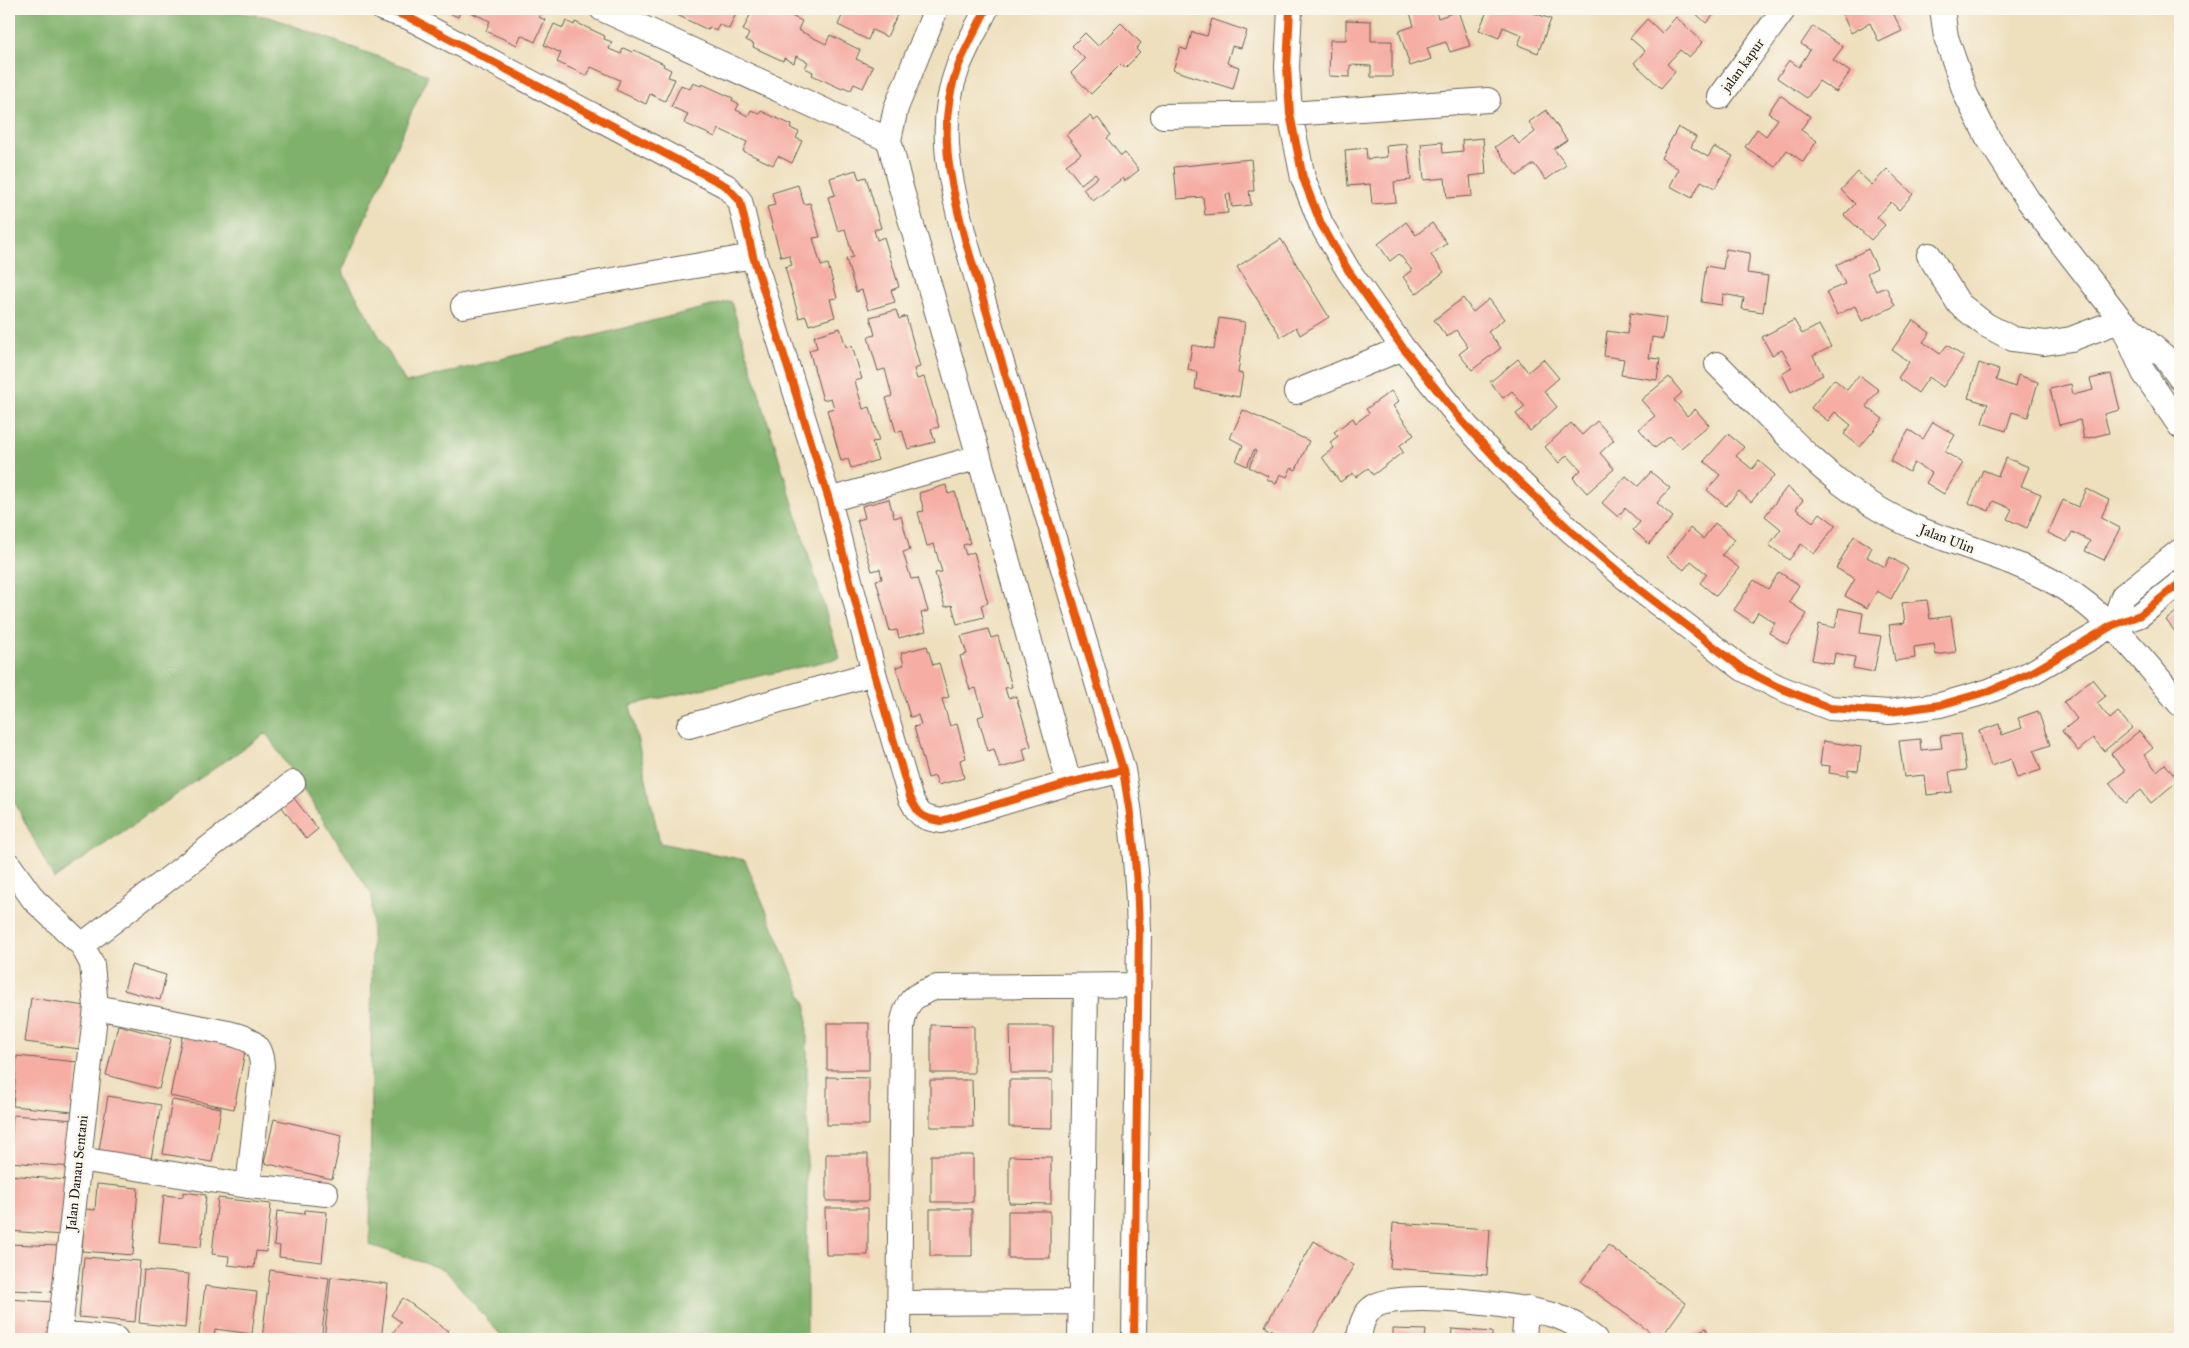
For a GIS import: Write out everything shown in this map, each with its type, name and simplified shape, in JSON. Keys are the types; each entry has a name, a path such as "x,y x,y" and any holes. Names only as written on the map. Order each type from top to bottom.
{"street":[{"path":"384,9 408,17 726,186 740,201 753,256 829,500 874,674 910,797 917,812 926,819 942,821 1069,783 1123,770"},
{"path":"602,9 889,140"},
{"path":"936,9 896,108 889,140 1069,783"},
{"path":"986,9 958,68 946,117 946,153 952,190 1123,770 1133,824 1138,879 1134,1339"},
{"path":"1290,9 1287,67 1290,114 1303,178 1321,224 1348,270 1403,348 1462,421 1501,464 1572,532 1634,586 1743,669 1778,687 1830,708 1889,712 1940,705 1989,691 2031,673 2113,625 2140,615 2180,583"},
{"name":"jalan kapur","path":"1720,97 1784,9"},
{"path":"1942,9 1946,36 1966,95 1988,138 2028,200 2121,320 2165,357 2180,378"},
{"path":"1162,116 1290,114 1488,100"},
{"path":"1928,255 1959,304 1986,325 2013,339 2045,343 2071,339 2121,320"},
{"path":"463,306 753,256"},
{"path":"2121,320 2144,374 2180,426"},
{"path":"1296,392 1403,348"},
{"name":"Jalan Ulin","path":"1717,364 1823,469 1849,490 1876,508 1908,524 2034,573 2058,584 2084,602 2113,625 2180,704"},
{"path":"829,500 979,457"},
{"path":"2113,625 2123,596 2180,551"},
{"path":"689,726 874,674"},
{"path":"9,865 34,900 82,945 293,783"},
{"name":"Jalan Danau Sentani","path":"60,1336 80,1159 86,1079 96,1007 92,964 82,945"},
{"path":"899,1339 902,1027 905,1010 911,999 936,987 1137,985"},
{"path":"1080,1339 1086,986"},
{"path":"96,1007 245,1037 256,1045 261,1055 262,1066 248,1186"},
{"path":"80,1159 248,1186 326,1194"},
{"path":"1359,1339 1364,1318 1372,1308 1382,1302 1421,1299 1526,1308 1557,1316 1581,1328 1595,1339"},
{"path":"900,1303 1080,1302"},
{"path":"1524,1339 1526,1308"},
{"path":"60,1336 116,1339"}],"green space":[{"path":"9,9 214,9 270,17 428,75 342,271 406,383 731,301 840,658 630,705 660,843 745,860 807,1008 807,1339 504,1339 445,1270 370,1245 372,895 266,733 54,879 9,791"}],"building":[{"path":"440,9 461,9 458,17"},
{"path":"463,9 537,9 542,11 539,17 545,20 535,42 521,35 517,45 486,31 490,21"},
{"path":"671,9 738,9 729,29 719,24 716,31 709,27 708,30 677,15 678,13"},
{"path":"753,9 768,16 771,9 776,9 802,21 798,30 826,44 830,35 860,50 856,59 873,67 863,88 854,84 851,90 843,87 842,89 812,75 813,72 805,68 808,62 796,56 794,63 784,58 783,61 753,47 754,44 746,40 749,34 743,30"},
{"path":"826,9 892,9 890,12 897,15 887,37 872,30 868,40 838,25 842,16"},
{"path":"1409,9 1435,9 1438,18 1458,11 1470,46 1450,52 1446,42 1427,48 1431,59 1410,66 1399,31 1414,26"},
{"path":"1488,9 1532,9 1531,12 1551,19 1538,53 1518,45 1522,35 1503,27 1499,38 1479,30"},
{"path":"1691,9 1719,9 1706,23"},
{"path":"1840,9 1902,9 1893,13 1902,31 1879,42 1870,23 1851,33"},
{"path":"1676,17 1703,42 1689,57 1680,50 1667,64 1675,72 1661,88 1634,63 1645,51 1630,38 1647,19 1662,33"},
{"path":"1212,19 1247,31 1241,48 1232,46 1227,63 1239,67 1233,89 1173,70 1180,48 1187,50 1192,32 1207,36"},
{"path":"1346,20 1371,21 1371,41 1392,41 1392,77 1371,77 1371,66 1350,65 1350,77 1329,76 1330,40 1346,40"},
{"path":"566,21 574,25 575,22 605,36 604,39 612,42 609,49 621,54 623,48 632,52 634,50 664,64 663,66 671,70 668,77 675,79 665,101 650,94 646,104 616,90 620,80 591,67 587,76 557,62 561,53 544,45 554,24 563,28"},
{"path":"1121,23 1141,43 1136,49 1140,53 1125,68 1121,64 1091,94 1071,73 1085,59 1072,46 1085,33 1098,46"},
{"path":"1813,26 1843,47 1833,60 1850,72 1836,92 1819,81 1807,98 1777,78 1789,60 1799,67 1810,50 1801,44"},
{"path":"693,83 701,86 702,84 733,98 732,100 739,104 736,110 748,116 751,110 760,114 761,111 792,125 790,128 799,132 796,138 802,141 792,163 778,156 773,165 743,151 747,142 719,129 715,137 684,123 688,114 671,107 681,85 690,89"},
{"path":"1780,95 1810,116 1801,130 1817,141 1803,162 1787,150 1775,167 1745,147 1757,129 1766,136 1778,119 1768,113"},
{"path":"1546,110 1567,140 1554,149 1566,165 1546,180 1534,164 1517,176 1495,147 1512,135 1519,144 1535,132 1529,122"},
{"path":"1090,116 1094,121 1098,118 1111,135 1107,138 1121,156 1125,153 1139,170 1125,181 1123,178 1093,201 1083,189 1098,177 1095,173 1081,184 1066,165 1081,154 1066,135"},
{"path":"1678,127 1696,137 1691,147 1708,157 1714,147 1733,156 1715,188 1701,181 1692,198 1670,186 1679,169 1661,158"},
{"path":"1483,138 1486,174 1470,176 1472,196 1447,198 1445,178 1424,180 1421,144 1442,142 1443,153 1463,151 1462,140"},
{"path":"1407,144 1411,180 1394,182 1396,202 1372,204 1370,184 1348,186 1345,150 1366,148 1367,159 1387,157 1386,146"},
{"path":"1251,159 1254,191 1249,191 1251,205 1232,207 1230,194 1226,194 1228,213 1205,215 1203,197 1177,199 1174,167"},
{"path":"1887,169 1913,194 1899,210 1891,202 1877,217 1885,225 1871,240 1844,215 1855,204 1841,190 1858,172 1872,185"},
{"path":"856,170 859,179 866,177 881,228 874,230 877,240 884,237 899,287 891,290 895,302 868,310 862,290 856,292 846,259 853,257 845,229 838,231 828,197 835,195 830,178"},
{"path":"798,185 804,204 810,203 820,237 813,238 821,266 828,264 837,298 830,299 835,317 809,325 806,316 799,318 785,267 792,265 789,255 781,257 767,207 775,205 772,193"},
{"path":"1406,222 1416,235 1432,223 1447,243 1431,255 1444,272 1416,294 1403,277 1412,270 1399,254 1390,261 1378,244"},
{"path":"1281,239 1329,317 1300,335 1296,327 1281,337 1237,267"},
{"path":"1726,249 1750,253 1747,273 1768,276 1763,312 1742,309 1744,298 1723,294 1722,305 1701,302 1706,266 1723,269"},
{"path":"1868,249 1877,268 1867,273 1876,291 1886,287 1895,306 1862,321 1855,306 1837,315 1826,292 1845,284 1836,265"},
{"path":"1463,298 1473,312 1489,299 1504,319 1488,332 1501,348 1472,370 1459,354 1468,347 1456,330 1447,337 1434,320"},
{"path":"896,310 899,319 906,316 920,367 914,369 917,379 924,377 939,427 931,429 935,442 908,449 902,430 896,432 886,398 892,396 885,369 878,371 868,337 875,335 870,317"},
{"path":"1630,313 1666,318 1663,339 1652,337 1649,358 1660,359 1657,380 1621,375 1624,359 1604,356 1607,331 1627,334"},
{"path":"1219,318 1245,322 1238,373 1243,374 1239,397 1195,389 1197,372 1188,370 1192,345 1214,349"},
{"path":"1794,320 1802,334 1819,325 1831,347 1813,356 1823,375 1791,392 1782,374 1792,368 1782,350 1772,355 1762,337"},
{"path":"1913,320 1930,333 1923,342 1940,354 1947,345 1964,357 1943,387 1929,377 1918,393 1898,378 1909,362 1892,350"},
{"path":"840,328 846,347 852,346 862,379 855,381 863,409 870,407 879,441 872,442 878,460 851,468 848,459 841,461 827,410 834,408 831,398 823,400 809,350 817,348 814,336"},
{"path":"1518,359 1528,372 1543,359 1559,378 1544,391 1557,407 1530,431 1516,414 1525,407 1512,391 1503,398 1490,382"},
{"path":"1979,363 1999,370 1996,380 2015,387 2018,375 2038,382 2028,417 2012,412 2006,431 1982,423 1988,404 1968,398"},
{"path":"2111,374 2120,410 2104,414 2109,433 2084,439 2080,420 2059,425 2050,389 2071,384 2073,395 2093,390 2090,379"},
{"path":"1859,375 1879,390 1866,406 1883,419 1860,447 1844,434 1851,425 1835,412 1828,421 1811,408 1834,379 1847,390"},
{"path":"1669,377 1682,393 1674,400 1687,416 1695,409 1709,425 1681,448 1670,436 1655,448 1639,429 1655,416 1641,400"},
{"path":"1391,391 1399,401 1393,406 1414,435 1399,446 1403,452 1373,475 1368,468 1356,477 1353,473 1340,482 1322,457 1334,448 1330,442 1338,436 1334,432 1353,418 1356,423 1369,413 1366,409"},
{"path":"1243,410 1309,441 1296,470 1291,468 1287,477 1280,474 1276,484 1267,479 1268,476 1249,467 1256,451 1254,450 1247,466 1236,461 1243,445 1230,438"},
{"path":"1597,421 1614,440 1600,453 1614,469 1587,493 1573,478 1581,470 1567,455 1559,463 1545,447 1571,423 1582,435"},
{"path":"1933,422 1955,435 1945,452 1963,463 1944,494 1926,483 1932,473 1914,463 1909,472 1890,461 1909,430 1923,439"},
{"path":"1728,434 1744,447 1736,456 1752,469 1759,461 1775,475 1751,502 1739,491 1726,506 1707,490 1720,475 1704,461"},
{"path":"2006,458 2029,467 2021,486 2041,494 2027,528 2007,519 2012,509 1993,501 1989,511 1969,503 1983,470 1998,476"},
{"path":"1651,472 1670,488 1657,503 1673,517 1649,544 1633,530 1640,522 1625,508 1618,517 1602,503 1626,476 1638,486"},
{"path":"946,485 948,494 955,492 970,543 963,545 966,555 974,552 988,603 981,605 984,617 957,624 952,605 945,607 935,573 942,572 934,544 927,546 918,512 924,511 919,493"},
{"path":"1787,487 1803,500 1796,509 1813,522 1820,513 1836,525 1814,554 1801,544 1789,560 1769,545 1781,529 1765,516"},
{"path":"2087,489 2109,500 2101,518 2120,528 2104,560 2085,551 2090,541 2072,532 2067,542 2048,533 2063,500 2078,507"},
{"path":"889,499 894,518 901,516 910,550 903,552 911,579 918,578 928,611 921,613 926,631 899,638 897,630 890,631 876,580 882,579 880,569 872,571 857,520 865,518 862,506"},
{"path":"1715,523 1735,539 1722,555 1739,568 1716,596 1700,583 1707,574 1691,561 1684,570 1667,557 1690,528 1703,539"},
{"path":"1854,536 1872,547 1867,557 1885,567 1890,557 1908,568 1891,599 1877,591 1867,608 1845,596 1855,579 1836,568"},
{"path":"1779,572 1799,585 1789,602 1807,614 1787,644 1769,633 1775,623 1758,612 1752,622 1734,610 1754,580 1768,589"},
{"path":"1927,600 1930,619 1951,616 1956,652 1936,655 1934,644 1914,647 1915,658 1895,661 1889,625 1905,623 1902,603"},
{"path":"1839,608 1863,613 1860,633 1881,636 1874,672 1853,668 1855,657 1835,653 1833,664 1812,660 1819,624 1835,628"},
{"path":"2180,609 2180,638 2166,620"},
{"path":"988,629 991,638 998,636 1012,687 1005,688 1008,698 1016,696 1031,746 1023,749 1026,761 1000,768 994,749 988,751 978,717 984,715 976,688 970,690 960,656 967,654 961,636"},
{"path":"927,646 933,665 939,663 949,697 942,699 950,726 957,724 966,758 960,760 964,778 938,785 935,776 928,778 914,727 921,725 918,715 910,717 896,667 904,665 901,653"},
{"path":"2092,679 2106,696 2097,703 2110,719 2118,712 2132,728 2104,751 2093,738 2078,751 2062,731 2077,719 2064,702"},
{"path":"2038,711 2050,745 2034,751 2041,770 2017,778 2011,759 1991,766 1979,731 1999,724 2002,735 2022,728 2018,718"},
{"path":"2139,731 2153,748 2144,755 2157,771 2165,764 2179,780 2151,803 2141,790 2125,803 2109,783 2125,771 2111,754"},
{"path":"1961,734 1966,770 1949,772 1952,792 1927,795 1925,775 1904,777 1899,741 1920,739 1921,750 1942,748 1940,736"},
{"path":"1823,741 1861,747 1858,771 1848,770 1848,776 1829,773 1830,766 1820,765"},
{"path":"293,797 318,829 306,839 281,806"},
{"path":"131,965 166,975 160,1000 124,990"},
{"path":"31,998 86,1006 80,1049 25,1042"},
{"path":"827,1023 869,1023 869,1070 827,1070"},
{"path":"118,1025 171,1039 159,1089 106,1075"},
{"path":"931,1025 974,1026 974,1073 931,1073"},
{"path":"1010,1026 1053,1026 1053,1073 1011,1073"},
{"path":"183,1032 246,1046 234,1109 170,1096"},
{"path":"17,1056 78,1062 73,1112 13,1106"},
{"path":"827,1077 869,1078 869,1125 827,1125"},
{"path":"930,1080 972,1080 973,1127 930,1127"},
{"path":"1009,1080 1052,1080 1052,1128 1009,1127"},
{"path":"108,1096 161,1105 151,1159 99,1150"},
{"path":"172,1100 221,1108 212,1162 163,1154"},
{"path":"13,1115 76,1120 72,1167 10,1162"},
{"path":"274,1119 342,1135 332,1179 264,1163"},
{"path":"826,1154 868,1154 868,1201 826,1201"},
{"path":"931,1155 973,1155 973,1202 931,1202"},
{"path":"1009,1156 1051,1157 1051,1204 1009,1203"},
{"path":"9,1175 67,1180 62,1235 9,1231"},
{"path":"97,1184 138,1188 133,1255 82,1251 85,1209 95,1210"},
{"path":"183,1192 206,1195 201,1247 159,1243 164,1195 183,1197"},
{"path":"218,1198 271,1204 266,1252 256,1251 254,1268 228,1265 229,1256 212,1254"},
{"path":"825,1208 868,1208 868,1255 826,1255"},
{"path":"930,1209 972,1209 972,1256 930,1256"},
{"path":"305,1210 327,1212 322,1262 279,1257 280,1246 274,1245 277,1211 304,1214"},
{"path":"1008,1211 1050,1211 1050,1258 1008,1258"},
{"path":"1393,1223 1490,1229 1487,1275 1390,1268"},
{"path":"1314,1241 1354,1265 1310,1339 1289,1339 1265,1326"},
{"path":"9,1244 59,1246 57,1292 9,1290"},
{"path":"1608,1245 1686,1303 1660,1339 1581,1282"},
{"path":"84,1257 140,1261 135,1322 79,1317"},
{"path":"144,1270 189,1274 185,1328 139,1323"},
{"path":"270,1270 329,1278 321,1339 262,1339"},
{"path":"331,1277 388,1284 381,1339 324,1339"},
{"path":"205,1286 257,1292 252,1334 215,1329 214,1336 199,1335"},
{"path":"403,1298 448,1331 442,1339 388,1339 401,1322 391,1315"},
{"path":"9,1299 52,1302 50,1339 9,1339"},
{"path":"1706,1328 1711,1339 1682,1339"},
{"path":"1393,1329 1426,1330 1425,1339 1393,1339"},
{"path":"1452,1329 1492,1332 1492,1339 1451,1339"}],"cycle path":[{"path":"383,9 408,17 726,186 740,201 753,256 829,500 874,673 910,797 918,812 929,819 941,821 1069,783 1123,770"},
{"path":"986,9 961,60 951,89 947,132 950,175 965,239 1123,770 1130,810 1136,870 1139,931 1134,1339"},
{"path":"1290,9 1287,67 1290,114 1303,178 1321,224 1348,270 1403,348 1462,421 1501,464 1572,532 1635,586 1743,669 1778,687 1830,708 1889,712 1940,705 1989,691 2031,673 2113,625 2140,615 2180,583"}]}
